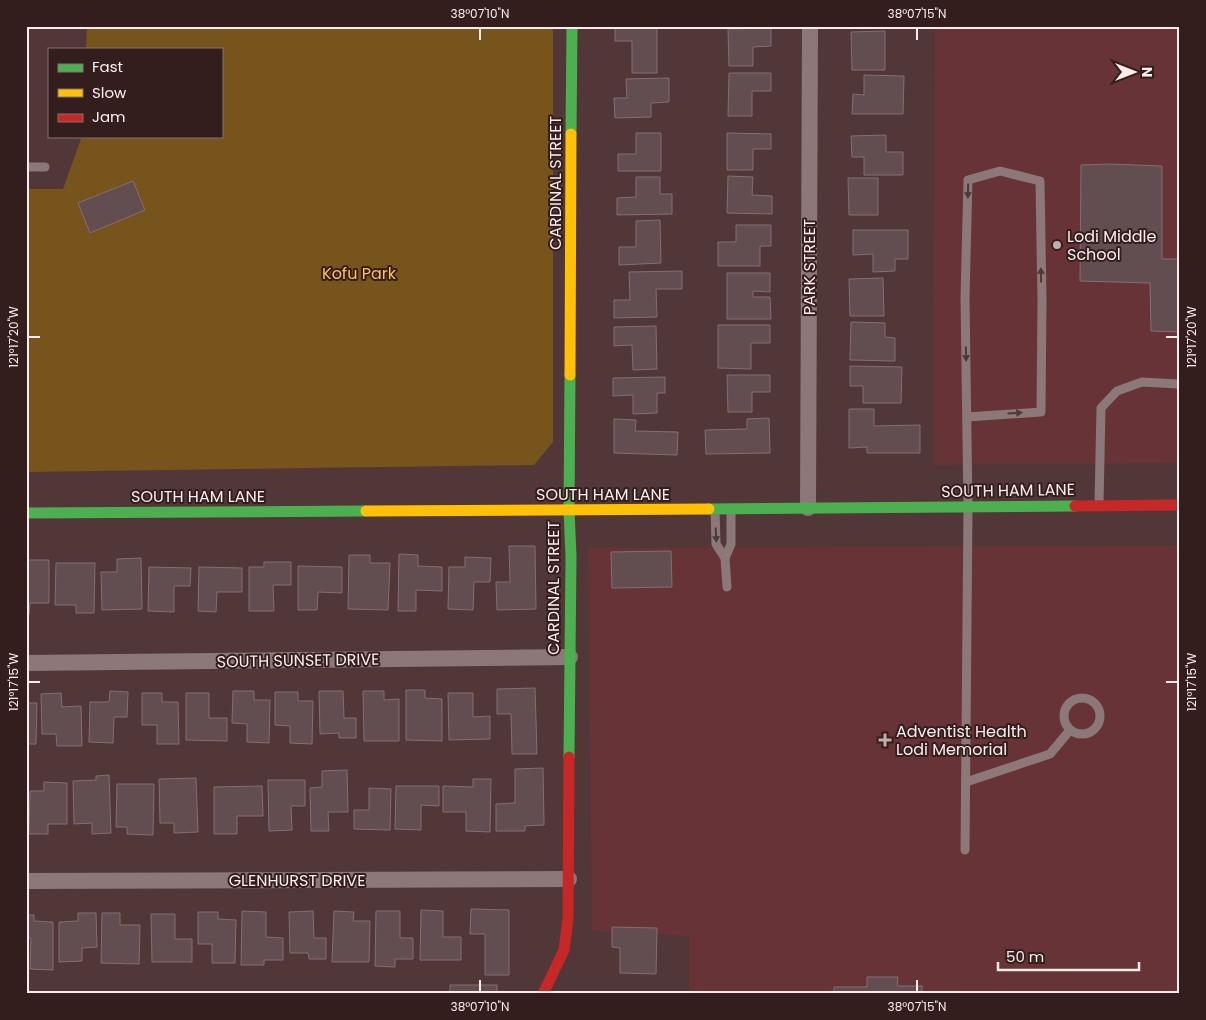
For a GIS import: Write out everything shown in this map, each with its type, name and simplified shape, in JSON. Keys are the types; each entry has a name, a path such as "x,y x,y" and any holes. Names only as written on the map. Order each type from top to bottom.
{"main road":[{"name":"CARDINAL STREET","path":"542,994 564,950 568,919 572,26"},
{"name":"SOUTH HAM LANE","path":"26,513 1180,504"}],"street":[{"name":"PARK STREET","path":"808,508 810,26"},
{"name":"SOUTH SUNSET DRIVE","path":"26,663 570,657"},
{"name":"GLENHURST DRIVE","path":"26,881 569,879"}],"lane":[{"path":"26,167 45,167"},
{"path":"965,850 968,506 965,298 968,180 1000,171 1040,181 1041,412 967,417"},
{"path":"1099,505 1101,408 1117,391 1142,382 1178,384 1180,386"},
{"path":"715,509 716,544 724,558 727,586"},
{"path":"724,558 732,544 730,509"},
{"path":"1087,698 1098,707 1100,714 1096,728 1084,734 1076,734 1070,730 1064,718 1064,711 1068,704 1073,700 1087,698"},
{"path":"966,782 1050,754 1070,730"}],"shaded area":[{"name":"Lodi Middle School","path":"935,26 1180,26 1180,463 933,465"},
{"name":"Adventist Health Lodi Memorial","path":"1180,546 1180,994 689,994 689,936 592,931 588,548"}],"green space":[{"name":"Kofu Park","path":"87,26 553,26 553,442 534,465 26,472 26,189 63,189 81,138 222,138 222,48 86,48"}],"building":[{"path":"615,26 657,26 657,73 632,73 632,41 615,41"},
{"path":"771,28 771,46 753,47 753,66 729,66 728,29"},
{"path":"885,31 885,70 852,70 851,32"},
{"path":"729,73 771,73 771,91 752,91 752,116 728,116"},
{"path":"864,75 904,76 903,114 852,114 853,94 864,95"},
{"path":"669,78 669,102 651,103 651,117 615,118 614,98 627,98 626,79"},
{"path":"636,133 661,133 661,171 618,171 618,154 636,154"},
{"path":"727,133 771,134 771,149 753,149 753,170 727,170"},
{"path":"886,135 886,152 903,152 903,175 864,175 864,157 852,157 851,136"},
{"path":"1081,165 1162,166 1162,259 1180,259 1180,332 1151,331 1150,283 1080,281"},
{"path":"728,176 753,177 752,195 772,196 772,214 727,213"},
{"path":"636,177 660,177 660,194 672,194 672,214 617,215 617,198 636,197"},
{"path":"848,178 878,178 878,215 849,215"},
{"path":"133,181 145,210 90,233 78,203"},
{"path":"660,220 661,263 619,265 619,247 636,247 636,221"},
{"path":"736,225 771,225 771,246 760,246 760,266 718,266 718,242 736,242"},
{"path":"853,230 908,230 908,259 895,259 895,271 873,272 873,254 853,255"},
{"path":"682,271 682,289 656,289 657,317 614,318 614,300 630,300 629,272"},
{"path":"727,273 770,273 770,292 753,291 753,297 770,297 771,319 727,319"},
{"path":"883,278 884,316 850,316 849,279"},
{"path":"851,322 885,323 885,337 895,338 895,361 850,360"},
{"path":"718,325 770,325 770,343 751,343 751,369 718,368"},
{"path":"656,326 657,369 633,370 632,345 614,346 614,327"},
{"path":"850,366 902,367 901,403 863,403 863,386 850,386"},
{"path":"727,375 770,375 770,392 752,392 752,412 728,412"},
{"path":"665,377 665,393 657,393 657,413 633,414 633,395 613,396 613,378"},
{"path":"849,409 874,409 874,426 920,425 920,453 867,453 867,447 849,448"},
{"path":"769,418 770,453 706,454 705,430 747,429 747,419"},
{"path":"614,419 636,420 635,431 678,432 677,455 614,453"},
{"path":"509,546 535,546 536,609 497,610 496,582 510,582"},
{"path":"671,551 672,587 612,588 611,552"},
{"path":"399,554 418,555 418,566 442,567 442,591 416,590 416,611 398,611"},
{"path":"349,555 370,555 370,563 390,563 388,610 348,609"},
{"path":"465,557 491,558 490,582 474,582 473,610 448,609 449,567 465,567"},
{"path":"141,558 142,609 102,610 101,572 117,572 117,559"},
{"path":"26,560 49,560 49,603 30,603 29,615 26,615"},
{"path":"264,562 291,562 291,585 273,585 274,611 249,611 249,567 264,567"},
{"path":"56,563 95,563 94,613 76,613 76,605 55,605"},
{"path":"298,566 342,567 342,593 318,592 317,610 298,610"},
{"path":"149,567 191,568 190,586 174,586 174,612 148,611"},
{"path":"199,567 242,568 242,592 217,592 216,612 198,611"},
{"path":"535,688 537,754 512,754 511,714 497,714 497,689"},
{"path":"406,690 425,690 425,698 442,699 442,741 406,740"},
{"path":"110,691 128,692 127,717 114,717 113,743 89,742 90,702 109,702"},
{"path":"233,691 254,691 254,700 270,700 269,743 247,742 247,724 232,723"},
{"path":"319,691 343,691 344,718 356,718 356,738 339,738 339,733 320,734"},
{"path":"363,691 384,691 384,700 399,699 399,741 364,741"},
{"path":"275,692 298,692 298,701 313,701 312,744 290,743 290,726 275,725"},
{"path":"61,693 62,707 81,706 82,746 57,746 56,734 42,734 41,694"},
{"path":"142,693 162,693 162,702 178,702 179,744 157,744 157,725 142,725"},
{"path":"186,693 209,693 209,718 227,718 227,741 186,740"},
{"path":"448,693 473,693 473,717 490,716 490,739 449,740"},
{"path":"26,703 37,703 36,744 26,744"},
{"path":"543,768 544,825 525,826 525,831 496,831 496,804 515,803 515,769"},
{"path":"347,770 348,812 328,812 329,831 311,831 310,788 322,787 322,771"},
{"path":"109,775 111,833 92,834 92,823 74,824 73,781 96,780 96,776"},
{"path":"196,778 198,832 174,833 174,823 160,823 159,779"},
{"path":"473,779 491,779 490,832 466,831 466,812 443,812 443,786 473,787"},
{"path":"268,780 305,780 305,806 291,806 292,830 269,831"},
{"path":"44,782 67,783 67,824 48,824 48,834 29,834 30,791 44,791"},
{"path":"117,784 154,784 153,835 127,834 127,827 116,827"},
{"path":"262,786 263,816 237,816 237,834 214,834 214,787"},
{"path":"396,786 439,786 439,806 421,805 421,830 395,829"},
{"path":"369,788 391,789 390,830 354,829 354,810 369,810"},
{"path":"471,909 509,910 509,975 485,975 485,934 470,934"},
{"path":"421,910 443,911 443,937 461,937 461,960 420,960"},
{"path":"242,911 266,912 266,937 283,938 283,960 264,960 264,965 241,965"},
{"path":"313,911 314,938 326,938 326,959 309,959 308,953 290,953 289,912"},
{"path":"334,911 354,912 353,921 370,921 369,962 332,962"},
{"path":"376,911 400,911 400,938 413,938 413,959 395,959 395,967 375,966"},
{"path":"198,912 218,912 218,919 236,920 235,963 212,963 212,944 198,944"},
{"path":"78,913 96,913 97,947 82,948 82,961 59,962 59,922 78,921"},
{"path":"102,913 120,913 120,925 140,925 139,964 101,963"},
{"path":"151,914 175,914 175,939 192,939 192,962 152,962"},
{"path":"26,915 34,915 34,921 53,922 53,970 30,969 31,938 26,938"},
{"path":"612,927 657,928 656,974 620,973 620,948 612,947"},
{"path":"867,977 898,977 897,986 922,986 922,994 834,994 834,987 867,987"},
{"path":"450,985 497,985 497,994 450,994"}],"traffic: fast":[{"path":"571,134 572,26"},
{"path":"569,757 570,375"},
{"path":"709,509 1075,506"},
{"path":"26,513 366,511"}],"traffic: slow":[{"path":"570,375 571,134"},
{"path":"366,511 709,509"}],"traffic: jam":[{"path":"1075,506 1180,505"},
{"path":"543,994 564,950 568,919 569,757"}],"place":[{"name":"Lodi Middle School","path":"1057,245"},
{"name":"Adventist Health Lodi Memorial","path":"885,740"}]}
